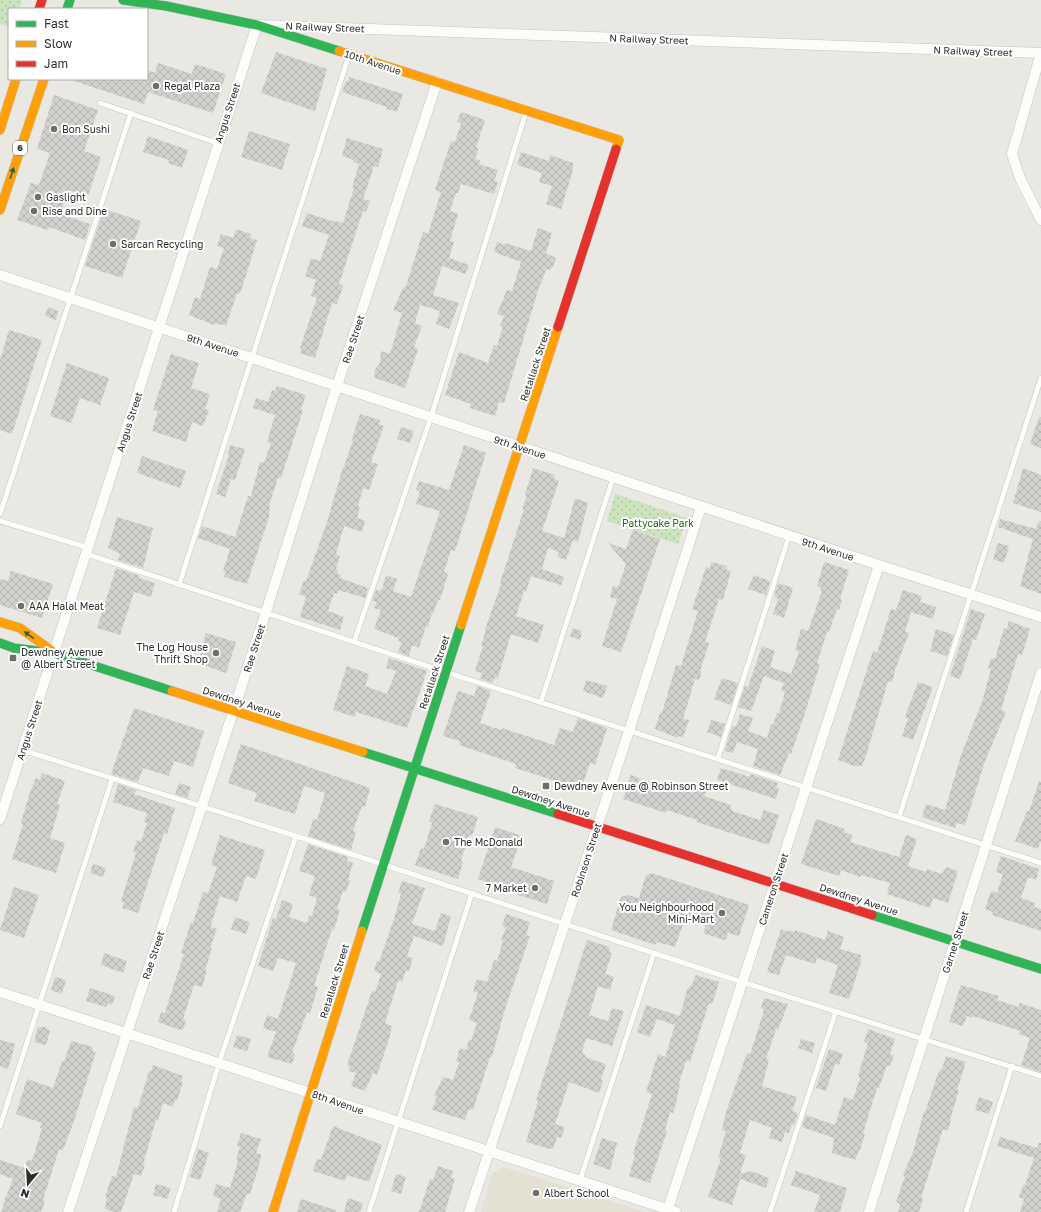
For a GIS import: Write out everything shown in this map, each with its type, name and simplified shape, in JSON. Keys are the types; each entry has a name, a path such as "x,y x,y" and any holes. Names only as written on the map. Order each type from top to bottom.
{"street":[{"name":"10th Avenue","path":"123,0 166,6 257,25 619,140"},
{"name":"N Railway Street","path":"257,25 1041,53"},
{"name":"Angus Street","path":"0,819 88,551 217,142 257,25"},
{"path":"1041,53 1012,154 1020,178 1041,220"},
{"path":"0,130 16,80"},
{"name":"6","path":"0,210 44,80"},
{"name":"Rae Street","path":"68,1212 234,710 337,386 437,82"},
{"name":"Retallack Street","path":"273,1212 382,864 520,447 619,140"},
{"name":"9th Avenue","path":"0,275 789,536 1041,617"},
{"name":"Robinson Street","path":"469,1212 629,731 701,507"},
{"name":"Cameron Street","path":"670,1211 742,982 879,565"},
{"name":"Dewdney Avenue","path":"0,622 20,628 54,653"},
{"name":"Dewdney Avenue","path":"0,643 14,648 54,653 1041,969"},
{"name":"Garnet Street","path":"869,1212 923,1038 987,845 1041,673"},
{"name":"8th Avenue","path":"0,992 398,1122 489,1150 670,1211"}],"lane":[{"path":"179,585 349,54"},
{"path":"100,103 217,142"},
{"path":"354,642 431,417 527,110"},
{"path":"0,514 131,113"},
{"path":"899,817 1041,378"},
{"path":"541,702 613,478"},
{"path":"0,521 88,551 179,585 1041,863"},
{"path":"718,758 789,536"},
{"path":"22,750 296,836 742,982 1041,1076"},
{"path":"0,1126 112,779"},
{"path":"174,1212 220,1063 296,836"},
{"path":"369,1212 472,893"},
{"path":"580,1180 654,953"},
{"path":"770,1212 836,1011"},
{"path":"966,1212 1012,1066"}],"shaded area":[{"name":"Albert School","path":"503,1167 646,1212 481,1212 493,1173"}],"green space":[{"path":"0,0 22,0 20,8 8,8 8,27 0,24"},
{"name":"Pattycake Park","path":"615,494 687,518 678,544 607,521"}],"building":[{"path":"276,52 327,69 315,111 261,93"},
{"name":"Regal Plaza","path":"158,63 192,74 195,64 226,74 213,113 148,92 144,104 74,81 148,80 148,70 155,73"},
{"path":"349,77 403,94 397,112 387,109 387,107 342,92"},
{"path":"54,95 98,110 84,151 101,157 88,196 68,190 60,214 90,224 85,240 49,227 48,230 17,220 31,183 39,185 50,153 37,149"},
{"path":"461,112 485,120 476,148 479,148 475,159 480,160 479,164 498,170 494,181 498,182 494,194 461,184 458,193 456,193 450,211 458,214 450,241 454,242 449,258 469,265 465,274 442,266 433,295 459,303 449,329 436,324 440,311 420,305 415,323 422,326 414,347 418,349 405,388 375,378 374,371 380,363 381,351 390,354 402,313 393,310 403,288 406,286 423,232 428,234 441,192 435,190 451,141 455,142 461,123 457,122"},
{"path":"249,131 290,144 282,170 241,157"},
{"path":"148,136 188,150 182,168 168,163 169,160 143,152"},
{"path":"347,138 383,149 378,167 374,166 363,199 370,201 366,212 363,211 339,284 343,286 337,304 332,303 315,358 300,353 302,349 300,348 317,298 311,296 316,280 305,276 311,258 320,261 329,235 302,226 307,213 343,223 354,188 352,188 359,164 353,162 354,160 342,156"},
{"path":"521,152 549,161 550,155 573,163 573,170 561,209 546,204 552,186 539,182 542,173 517,165"},
{"name":"Sarcan Recycling","path":"104,209 141,221 122,278 85,266"},
{"path":"538,228 552,233 546,253 556,258 553,267 550,270 546,269 540,284 504,403 499,402 495,416 470,408 471,404 445,395 459,352 488,363 494,345 497,346 503,327 500,326 504,316 497,314 507,290 512,291 521,262 494,252 497,242 531,251"},
{"path":"236,229 251,234 250,238 257,240 240,294 237,293 226,326 215,323 214,325 189,315 195,297 200,299 210,267 217,269 224,248 217,246 221,234 233,238"},
{"path":"48,307 58,311 56,320 45,316"},
{"path":"9,330 42,340 12,434 0,430 0,360"},
{"path":"171,354 199,363 191,388 210,394 205,409 209,410 203,426 192,422 186,442 152,431 158,411 153,410"},
{"path":"67,363 109,378 100,405 80,398 71,423 50,416"},
{"path":"277,386 306,395 301,409 303,410 281,478 278,478 270,502 269,517 247,584 224,577 226,572 223,571 230,549 198,538 202,526 235,537 248,496 251,496 260,462 264,463 271,443 267,442 275,415 253,408 256,398 268,402 272,390 275,391"},
{"path":"360,414 380,420 379,424 384,426 371,462 378,464 369,490 363,488 358,506 360,507 357,518 365,521 362,532 344,526 336,554 340,556 336,569 338,570 337,573 341,575 340,578 368,588 365,598 338,590 337,594 334,593 328,611 344,617 340,630 300,617 306,597 299,594 304,580 306,581 327,522"},
{"path":"1039,417 1041,417 1041,448 1030,444"},
{"path":"401,427 414,431 410,443 397,439"},
{"path":"230,445 245,449 235,480 231,479 225,497 216,494 229,455"},
{"path":"464,445 486,453 455,551 451,550 444,572 448,574 440,600 438,600 433,614 432,613 428,627 426,626 419,648 412,645 409,656 398,652 402,642 398,641 399,638 374,629 381,610 374,608 377,602 372,601 376,590 380,591 382,589 386,575 397,579 393,591 411,597 440,511 416,504 420,491 416,490 419,481 449,490"},
{"path":"142,456 186,471 180,488 137,473"},
{"path":"533,468 555,475 554,479 559,481 542,531 564,538 575,498 588,503 578,542 573,540 566,560 557,557 559,552 548,548 542,569 564,577 561,585 531,576 526,592 524,591 516,616 544,625 538,643 511,634 498,678 495,678 493,683 480,679 482,673 475,671 483,646 481,646 485,630 524,509 522,508 527,496 525,495"},
{"path":"1023,468 1041,475 1041,512 1013,503"},
{"path":"117,517 153,528 143,568 118,560 120,554 108,548"},
{"path":"1000,519 1036,529 1039,521 1041,521 1041,594 1020,586 1033,539 998,527"},
{"path":"633,530 660,539 621,652 602,646 617,599 610,597 613,586 617,587 619,585 626,564 608,543 626,549"},
{"path":"998,543 1009,546 1004,563 993,559"},
{"path":"711,562 727,566 726,569 731,571 723,600 719,599 705,642 709,643 700,671 702,671 699,680 695,679 683,719 689,720 683,737 678,736 678,738 655,729 660,713 662,713 676,665 681,666 698,611 692,609 706,567 710,568"},
{"path":"824,562 849,570 840,599 842,600 839,610 837,609 829,632 827,632 817,663 820,664 805,713 791,754 789,753 780,775 753,766 758,749 737,742 733,753 725,751 732,726 736,727 740,714 753,718 748,731 767,738 771,724 773,725 777,713 779,713 785,692 781,690 784,683 764,676 751,711 738,707 745,686 748,687 762,646 775,651 770,667 791,674 799,651 795,650 801,629 808,631 822,591 820,590 821,587 817,586"},
{"path":"116,568 155,583 151,597 134,592 120,635 97,628"},
{"path":"11,571 53,584 42,618 0,605 0,579 8,581"},
{"path":"754,575 770,581 766,595 748,589"},
{"path":"778,583 793,588 784,618 773,614 778,599 774,597"},
{"path":"903,590 922,596 920,602 936,607 933,619 911,612 905,632 909,633 892,682 888,681 862,766 858,765 857,767 838,760 873,651 877,653 891,609 896,610"},
{"path":"971,609 985,614 976,640 973,639 960,679 950,676"},
{"path":"1009,621 1030,629 1022,655 1018,654 1001,710 1006,712 985,761 965,825 957,823 955,828 922,817 926,804 945,810 961,755 982,702 991,669 988,668 991,658 995,659 1004,628 1007,629"},
{"path":"573,628 582,631 580,640 570,636"},
{"path":"936,629 954,635 947,656 930,651"},
{"name":"The Log House Thrift Shop","path":"206,633 236,642 226,673 197,663"},
{"path":"389,658 427,671 407,728 356,712 355,717 333,710 347,666 369,674 365,686 387,694 396,671 386,668"},
{"path":"722,678 738,683 731,705 714,699"},
{"path":"586,680 607,686 603,698 583,691"},
{"path":"918,682 933,687 913,740 902,736 908,718 905,717"},
{"path":"477,686 491,691 480,723 501,730 502,728 554,745 560,728 573,732 578,718 607,728 595,765 590,763 581,789 515,768 516,764 459,745 460,741 443,736 458,691 474,696"},
{"path":"134,708 204,731 193,767 174,761 169,776 143,768 138,782 111,774"},
{"path":"711,720 725,724 721,737 707,732"},
{"path":"241,744 370,788 365,807 362,806 353,831 356,832 351,850 308,836 313,819 317,820 325,793 304,786 295,814 254,801 257,793 228,783"},
{"path":"721,768 750,777 751,774 778,783 776,788 779,788 776,799 717,780"},
{"path":"42,773 65,781 57,804 60,805 50,838 65,843 56,873 12,859 23,824 21,823 29,795 36,778 40,780"},
{"path":"631,775 674,791 676,788 693,793 694,788 706,792 704,796 731,805 730,808 732,811 760,820 764,810 779,815 769,845 696,822 697,820 667,810 666,813 623,799"},
{"path":"1039,781 1041,782 1041,841 1038,849 1015,841 1027,811 1029,812"},
{"path":"179,783 191,787 187,798 175,794"},
{"path":"118,784 136,790 134,794 175,808 167,834 164,833 138,913 122,908 124,902 121,901 136,853 133,852 137,840 141,841 147,823 144,822 147,813 113,802"},
{"name":"The McDonald","path":"435,804 478,817 472,836 469,835 461,861 463,862 458,879 415,865 421,848 424,849 432,823 429,821"},
{"path":"816,819 845,829 844,832 852,835 850,842 899,857 906,835 917,839 908,866 926,872 927,869 942,874 946,867 958,871 948,903 933,898 930,908 887,894 890,883 861,875 860,877 841,870 839,876 801,864"},
{"path":"495,827 522,836 511,867 554,881 547,904 502,890 503,888 478,879"},
{"path":"220,835 265,850 256,879 246,876 237,902 220,896 211,925 211,927 217,929 210,948 212,948 202,987 194,985 183,1019 186,1020 183,1030 177,1029 158,1022 161,1012 165,1013 184,954 181,953 191,922 193,923 203,892 208,893 217,867 211,865"},
{"path":"308,844 348,857 347,861 353,863 348,880 350,880 346,892 343,891 337,909 340,910 334,930 332,929 314,986 318,987 310,1013 307,1012 292,1053 295,1054 292,1064 267,1057 276,1032 263,1028 267,1015 278,1019 296,963 278,958 273,971 258,966 273,918 276,919 282,900 293,904 289,917 307,923 309,915 312,916 317,898 309,895 315,876 299,871"},
{"path":"1001,856 1039,869 1036,880 1028,877 1021,898 1035,903 1034,907 1041,909 1041,931 992,915 993,912 985,909 991,891 997,893 1003,874 996,872"},
{"path":"93,864 106,868 103,877 90,873"},
{"path":"652,873 749,905 739,936 728,933 726,939 724,940 703,933 706,926 685,919 675,947 657,942 655,945 611,930 621,897 628,895 639,898 646,875"},
{"path":"402,881 425,888 412,924 435,931 441,913 451,916 443,946 414,936 407,956 413,958 409,971 406,970 402,982 398,981 385,1023 392,1026 389,1039 377,1075 373,1073 365,1091 351,1086 356,1073 349,1071 350,1066 347,1065 372,991 375,992 381,974 374,971 377,961 379,962 394,919 401,894 398,893"},
{"path":"14,887 39,895 24,938 0,930"},
{"path":"506,914 530,922 526,935 530,936 505,1009 492,1057 490,1057 473,1110 469,1109 465,1120 432,1110 437,1097 434,1096 443,1077 453,1080 459,1062 456,1061 460,1048 466,1050 469,1040 471,1041 477,1023 469,1020 478,993 473,991 477,979 487,982 494,960 497,961 503,941 501,940 506,928 502,926"},
{"path":"235,917 250,922 246,934 231,929"},
{"path":"781,929 789,932 789,930 795,932 795,930 825,940 828,931 844,937 840,949 861,955 860,959 862,959 849,999 829,993 838,965 817,958 815,964 786,955 779,975 767,972"},
{"path":"587,940 610,947 609,952 612,953 605,974 614,977 610,990 598,986 589,1015 608,1021 612,1008 624,1011 612,1046 586,1038 582,1052 587,1058 606,1064 601,1080 603,1081 599,1093 569,1082 555,1124 565,1127 561,1138 557,1137 553,1149 550,1149 526,1142 538,1101 536,1100"},
{"path":"104,953 127,961 123,973 101,965"},
{"path":"696,975 719,982 712,1004 709,1003 690,1062 686,1061 679,1083 676,1103 673,1113 670,1112 665,1130 667,1131 650,1183 629,1176 635,1155 633,1154 652,1094 646,1092 658,1054 665,1057 675,1025 657,1019 650,1037 637,1032 646,1005 680,1016 688,987 690,988"},
{"path":"55,977 66,980 62,994 51,990"},
{"path":"961,985 999,996 997,1000 1018,1007 1020,1003 1041,1010 1041,1072 1021,1065 1030,1038 1019,1034 1020,1031 973,1016 972,1018 967,1016 963,1026 949,1022"},
{"path":"90,988 115,996 112,1005 108,1003 106,1007 86,1001"},
{"path":"764,998 788,1004 778,1030 776,1029 766,1059 769,1060 762,1086 797,1097 792,1111 798,1113 794,1125 792,1124 789,1133 785,1132 782,1142 769,1138 772,1128 750,1120 740,1153 746,1155 740,1174 751,1171 769,1178 766,1188 740,1179 732,1205 708,1197 721,1158 718,1158 726,1131 722,1130 726,1112 747,1053 750,1054 756,1036 764,1010 761,1008"},
{"path":"38,1027 45,1027 50,1031 46,1045 34,1042"},
{"path":"868,1029 895,1039 890,1054 894,1055 890,1066 887,1065 879,1088 877,1088 863,1133 865,1134 855,1160 832,1153 834,1138 802,1127 806,1115 835,1125 844,1097 853,1100 860,1077 858,1076 868,1043 864,1042"},
{"path":"237,1035 251,1039 247,1051 233,1047"},
{"path":"801,1039 815,1043 812,1053 798,1048"},
{"path":"0,1040 15,1044 8,1069 0,1066"},
{"path":"71,1041 93,1047 92,1051 96,1052 73,1124 63,1150 59,1149 43,1200 45,1201 41,1212 1,1212 5,1200 4,1198 6,1197 13,1179 0,1174 0,1160 25,1168 27,1159 32,1161 42,1128 40,1128 42,1123 16,1114 27,1079 53,1088 62,1061 64,1062"},
{"path":"829,1049 843,1054 839,1065 835,1064 826,1091 816,1088"},
{"path":"946,1056 966,1062 957,1090 959,1090 948,1131 943,1129 921,1198 923,1199 919,1212 898,1212 900,1204 896,1202 905,1176 903,1175 913,1152 924,1111 925,1112 939,1070 941,1071"},
{"path":"153,1065 183,1076 181,1082 183,1082 177,1101 175,1100 173,1107 163,1103 158,1121 156,1120 141,1176 134,1174 121,1212 113,1212 105,1209 107,1197 105,1197 112,1176 116,1177 134,1107 138,1108 149,1071 151,1072"},
{"path":"979,1097 993,1102 989,1114 975,1110"},
{"path":"333,1126 382,1145 369,1182 347,1175 345,1181 313,1171 317,1159 321,1160"},
{"path":"241,1133 261,1139 256,1153 261,1155 258,1169 250,1194 247,1193 240,1212 217,1212 221,1199 213,1196 216,1184 230,1188 238,1161 236,1160 240,1147 237,1146"},
{"path":"1000,1137 1037,1148 1039,1143 1041,1143 1041,1212 1020,1212 1024,1199 1019,1197 1023,1185 1025,1185 1034,1158 997,1146"},
{"path":"602,1138 617,1143 610,1170 593,1164"},
{"path":"198,1149 209,1153 200,1180 190,1177"},
{"path":"438,1166 453,1171 451,1178 455,1179 445,1212 419,1212 430,1179 433,1180"},
{"path":"796,1171 847,1188 840,1212 814,1212 820,1195 791,1185"},
{"path":"396,1174 406,1177 401,1194 391,1191"},
{"path":"156,1184 171,1188 167,1199 153,1195"},
{"path":"348,1198 363,1203 360,1212 344,1212"},
{"path":"301,1199 336,1210 336,1212 297,1212"}],"traffic: fast":[{"path":"67,8 70,0"},
{"path":"123,0 166,6 257,25 339,51"},
{"path":"362,931 461,625"},
{"path":"0,643 14,648 54,653 172,691"},
{"path":"363,752 558,814"},
{"path":"872,915 1041,969"}],"traffic: slow":[{"path":"339,51 619,140 616,149"},
{"path":"0,130 16,80"},
{"path":"0,210 44,80"},
{"path":"461,625 558,327"},
{"path":"0,622 20,628 52,651"},
{"path":"172,691 363,752"},
{"path":"273,1212 362,931"}],"traffic: jam":[{"path":"39,8 42,0"},
{"path":"558,327 616,149"},
{"path":"558,814 872,915"}],"place":[{"name":"Regal Plaza","path":"156,86"},
{"name":"Bon Sushi","path":"54,129"},
{"name":"Gaslight","path":"38,197"},
{"name":"Rise and Dine","path":"34,211"},
{"name":"Sarcan Recycling","path":"113,244"},
{"name":"AAA Halal Meat","path":"21,606"},
{"name":"The Log House Thrift Shop","path":"216,653"},
{"name":"Dewdney Avenue @ Albert Street","path":"13,658"},
{"name":"Dewdney Avenue @ Robinson Street","path":"546,786"},
{"name":"The McDonald","path":"446,842"},
{"name":"7 Market","path":"535,888"},
{"name":"You Neighbourhood Mini-Mart","path":"722,913"},
{"name":"Albert School","path":"536,1193"}]}
